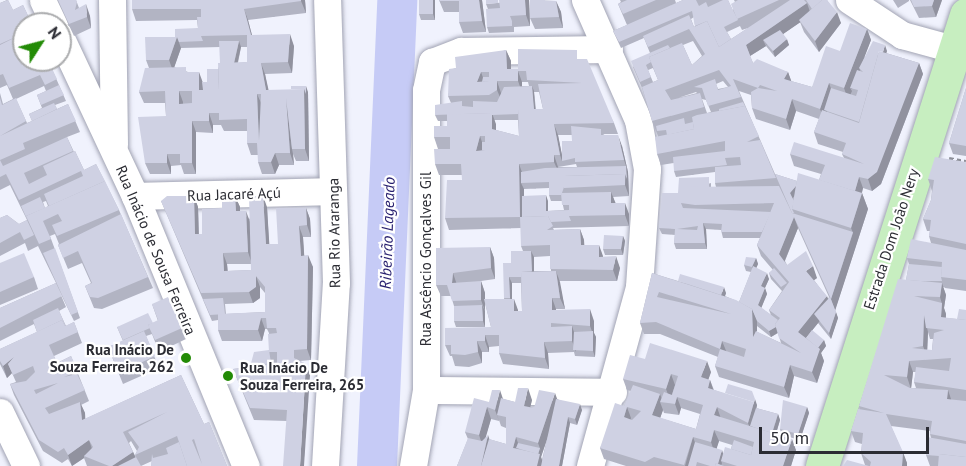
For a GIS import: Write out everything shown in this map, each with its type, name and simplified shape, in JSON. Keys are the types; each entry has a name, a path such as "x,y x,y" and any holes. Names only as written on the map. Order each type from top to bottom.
{"main road":[{"name":"Estrada Dom João Nery","path":"822,466 966,14"}],"street":[{"path":"112,0 114,151"},
{"name":"Rua Rio Araranga","path":"325,466 336,283 327,0"},
{"path":"585,0 609,49 638,120 648,216 639,286 613,392 591,466"},
{"path":"849,0 902,35 953,50"},
{"name":"Rua Ascêncio Gonçalves Gil","path":"413,466 426,390 426,90 432,62 441,56 461,51 609,49"},
{"name":"Rua Inácio de Sousa Ferreira","path":"72,62 135,196 246,466"},
{"name":"Rua Jacaré Açú","path":"135,196 333,191"},
{"path":"426,390 613,392"},
{"path":"0,412 26,466"}],"building":[{"path":"8,0 13,10 23,5 26,12 12,12 12,39 0,44 0,3"},
{"path":"58,0 76,0 75,10 86,4 87,17 72,23 72,12 64,12"},
{"path":"132,0 301,0 244,9 251,35 290,34 288,62 261,63 266,90 304,89 305,149 292,149 286,98 290,153 275,153 271,162 258,162 257,143 247,143 247,119 219,120 219,113 209,113 209,121 192,121 192,163 180,163 180,154 167,154 167,163 145,163 138,117 166,116 165,91 139,92 145,68 186,67 186,72 199,72 199,90 219,90 218,63 247,62 247,35 201,36 201,9 132,9","holes":["179,91 192,91 192,103 179,104","257,94 261,94 259,141"]},
{"path":"419,0 433,0 433,14 419,14"},
{"path":"439,0 479,0 482,21 459,22 459,1"},
{"path":"486,0 498,0 498,3 486,4"},
{"path":"499,0 510,0 512,26 487,27 486,9 500,8"},
{"path":"510,0 525,0 526,15 510,16"},
{"path":"530,0 556,1 559,17 530,18"},
{"path":"627,0 656,0 623,14 618,4"},
{"path":"683,0 696,0 699,6 706,2 708,7 728,0 738,20 724,27 731,39 719,47 707,21 695,26 692,11 619,42 613,31"},
{"path":"738,0 779,0 737,19 731,4"},
{"path":"790,0 804,0 807,3 746,45 753,63 757,59 788,72 784,79 812,87 826,46 840,51 850,23 867,29 844,88 829,83 820,109 792,99 786,119 752,108 751,92 758,88 733,79 741,97 708,106 702,88 694,87 715,79 718,90 731,86 719,70 665,90 671,100 700,93 704,107 652,121 642,87 658,80 649,57 682,43 692,65 705,54 689,29 648,47 643,36 689,15 694,27 707,21 719,47","holes":["760,85 777,91 758,88"]},
{"path":"806,0 822,0 812,9"},
{"path":"822,0 827,0 837,12 815,41 799,20"},
{"path":"911,0 934,0 932,6 914,7"},
{"path":"197,17 201,17 203,41 179,42 175,37 175,29 198,28"},
{"path":"780,30 787,39 773,51 763,40"},
{"path":"145,37 177,37 169,60 146,60"},
{"path":"12,39 12,72 54,72 57,79 45,85 40,75 9,88 3,74 0,75 0,45"},
{"path":"219,41 239,41 234,63 220,63"},
{"path":"873,41 885,45 883,52 879,51 859,122 824,110 831,88 856,96 858,90 850,88 857,70 863,72 859,68"},
{"path":"668,45 670,48 649,57 651,62 646,65 651,77 640,82 631,61"},
{"path":"518,49 577,50 577,59 587,59 614,123 554,124 560,155 554,155 554,162 519,164 520,217 445,218 447,180 462,180 461,164 435,164 434,149 450,149 450,137 434,137 434,126 447,126 447,114 492,113 492,129 519,136 518,109 543,109 538,84 582,83 527,80 526,71 518,71","holes":["480,136 485,136 485,150 476,151"]},
{"path":"506,50 507,69 518,69 518,81 497,81 497,90 489,95 448,96 449,69 456,68 455,57","holes":["481,72 489,72 489,81 477,82"]},
{"path":"879,51 919,63 877,172 868,179 859,177 855,191 819,180 825,165 790,154 794,142 864,164 842,154 846,143 814,132 822,110 859,123"},
{"path":"207,69 218,69 219,90 203,90 202,82 207,82"},
{"path":"483,77 489,77 489,81 482,82"},
{"path":"59,85 64,95 41,105 37,95"},
{"path":"291,86 306,86 306,94 304,89 291,89"},
{"path":"532,86 534,109 518,109 518,114 435,115 435,105 462,101 462,106 473,107 473,101 497,102 504,87"},
{"path":"966,88 966,146 949,143"},
{"path":"0,98 2,105 16,98 26,121 0,136"},
{"path":"743,102 745,106 719,111 719,109"},
{"path":"54,103 57,109 32,121 29,114"},
{"path":"68,104 76,121 23,143 25,149 0,160 0,136"},
{"path":"745,106 759,136 747,142 760,140 776,178 715,183 715,167 741,165 740,157 725,158 725,141 657,154 655,137 694,129 692,117 697,115"},
{"path":"684,118 685,124 693,122 694,129 667,135 666,130 657,131 656,126"},
{"path":"571,126 601,129 601,135 582,135 582,150 575,150 575,158 562,161 562,141 572,141"},
{"path":"582,135 618,135 624,160 575,162 575,150 582,150"},
{"path":"67,137 73,151 24,173 29,184 47,175 43,166 75,151 84,170 96,164 105,181 49,206 44,194 83,176 81,171 19,200 6,174 0,177 0,160 3,166"},
{"path":"482,142 485,142 485,150 482,150"},
{"path":"725,151 727,165 674,171 673,157"},
{"path":"935,157 966,162 966,244 929,236 931,220 923,219 931,200 934,180 928,179"},
{"path":"626,166 627,179 625,174 564,176 561,195 549,195 549,182 521,183 521,172 545,168"},
{"path":"798,173 862,193 851,228 792,209"},
{"path":"625,174 625,185 564,188 564,176"},
{"path":"775,174 797,181 790,193 794,201 792,209 794,213 792,213"},
{"path":"709,177 709,187 681,187 683,208 771,212 762,232 721,232 722,224 703,223 705,243 674,243 675,229 659,228 662,193 678,193 679,178","holes":["698,226 697,230 677,229"]},
{"path":"105,181 119,210 57,236 52,225 62,221 58,214 43,221 51,239 39,244 26,216"},
{"path":"779,186 792,213 853,232 831,299 794,217 779,254 787,265 806,251 813,266 806,271 827,296 798,332 820,349 812,372 790,365 784,387 715,366 720,349 656,322 640,323 652,273 736,300 752,309 753,337 756,331 801,353 779,338 775,324 780,318 769,310 789,282 757,245 774,203 695,205 681,203 681,187","holes":["659,292 731,314 657,297","722,341 746,349 744,357 720,349"]},
{"path":"611,192 611,203 625,203 625,215 569,216 569,205 562,205 561,193"},
{"path":"546,195 546,211 569,210 571,221 551,222 548,216 522,217 522,196"},
{"path":"167,196 194,196 195,234 202,234 202,209 222,208 222,196 235,196 236,211 246,211 248,252 223,253 224,271 251,270 249,196 263,196 266,244 278,244 276,208 306,208 307,225 299,226 301,256 308,255 307,349 294,350 294,358 306,364 300,466 283,466 287,410 250,408 233,369 277,363 277,352 269,352 268,334 277,333 276,328 267,328 266,318 261,318 258,330 218,330 218,314 265,312 265,287 256,276 256,287 249,292 201,293 161,201"},
{"path":"40,197 45,208 26,216 28,221 21,206"},
{"path":"121,214 148,277 98,298 90,297 85,286 92,283 78,251 63,258 58,245"},
{"path":"7,215 19,224 27,220 34,235 24,240 20,232 0,243 0,218"},
{"path":"548,216 553,226 547,230 580,229 581,245 599,245 599,257 616,256 613,270 550,269 550,245 521,246 520,217"},
{"path":"604,235 623,236 621,249 603,249"},
{"path":"911,239 966,250 966,280 941,277 942,262 907,258"},
{"path":"490,247 491,268 453,273 452,283 481,281 481,300 452,301 447,285 436,285 436,248"},
{"path":"55,248 78,312 71,315 43,253"},
{"path":"511,251 531,251 532,271 521,272 521,277 509,277 510,298 504,298 503,263 511,263"},
{"path":"24,253 34,277 0,292 0,263"},
{"path":"746,257 756,258 752,267 744,265"},
{"path":"909,264 942,267 942,281 906,280"},
{"path":"753,266 767,273 761,286 765,288 758,305 778,320 776,327 769,331 757,321 752,309 739,302"},
{"path":"774,268 787,283 781,287 769,273"},
{"path":"556,271 560,298 552,298 552,310 590,309 590,326 551,323 551,327 572,326 572,341 544,342 545,358 499,353 499,335 485,335 485,341 477,341 478,352 465,355 451,354 451,345 445,345 445,328 491,327 484,299 514,299 514,311 522,311 521,272"},
{"path":"680,274 724,287 721,295 678,281"},
{"path":"898,279 942,283 940,297 914,296 942,303 941,317 966,320 966,390 914,382 916,367 949,371 951,358 909,361 907,377 884,375 910,388 948,390 947,399 966,401 966,441 930,434 932,421 886,414 903,452 902,466 870,466 871,462 861,453 863,433 851,431 858,409 884,413 859,406","holes":["924,315 926,328 944,330 934,333 932,350 912,348 923,346"]},
{"path":"56,283 62,296 0,328 0,308"},
{"path":"168,297 182,328 155,340 148,325 158,320 152,304"},
{"path":"830,297 836,312 829,333 814,314"},
{"path":"223,298 225,314 210,315 203,299"},
{"path":"482,305 483,321 454,321 454,306"},
{"path":"58,308 65,326 62,320 37,332 33,320"},
{"path":"959,309 966,310 966,320 957,319"},
{"path":"148,313 153,323 148,325 150,328 123,340 117,327"},
{"path":"62,320 65,326 74,322 78,332 49,345 57,363 71,356 78,371 64,377 77,374 85,390 45,408 49,414 80,402 82,420 181,375 204,424 209,422 227,466 187,466 177,436 135,455 139,447 128,432 167,412 123,432 133,452 112,466 84,456 93,447 89,440 68,455 64,448 58,452 39,440 10,384 26,381 35,372 33,366 13,375 8,364 14,357 3,366 0,361 0,349","holes":["58,383 36,394 34,390","194,439 202,464 192,440"]},
{"path":"812,330 824,340 818,348 806,338"},
{"path":"144,331 155,356 119,373 108,347"},
{"path":"593,331 593,351 573,350 574,332"},
{"path":"650,343 707,361 701,377 710,380 708,388 754,402 748,423 717,407 714,415 792,439 783,466 737,466 721,461 725,447 751,455 754,442 714,430 711,442 693,437 684,465 654,457 645,462 600,448 615,403 624,406 633,385 660,394 652,415 696,429 703,405 677,397 675,404 660,402 664,392 672,395 678,376 671,374 666,389 623,379 630,355 645,359","holes":["627,407 641,411 632,420 624,417"]},
{"path":"269,350 271,363 250,367 254,352"},
{"path":"728,384 752,391 754,402 725,393"},
{"path":"518,388 528,388 524,406 534,408 539,390 555,393 538,443 516,437 513,448 540,454 537,466 481,466 489,439 506,444 506,417 497,415 501,398 515,402"},
{"path":"492,390 500,390 495,410 487,407 479,435 465,432 474,398 489,402"},
{"path":"556,399 580,404 575,419 568,417 559,466 541,466"},
{"path":"783,400 807,407 798,434 780,429"},
{"path":"756,408 778,414 772,433 750,426"},
{"path":"488,435 481,466 457,466 468,438 482,441"},
{"path":"927,437 966,444 966,457 926,455"},
{"path":"734,440 753,447 751,455 731,449"},
{"path":"179,442 187,466 151,466 152,454 153,458 168,454 166,448"},
{"path":"695,442 722,450 718,464 710,466 697,462 696,466 688,466"},
{"path":"518,443 540,448 538,454 516,448"},
{"path":"939,454 966,457 966,466 938,466"},
{"path":"136,457 141,466 118,466"},
{"path":"847,460 869,466 843,466"}],"waterway":[{"name":"Ribeirão Lageado","path":"377,466 397,0"}],"place":[{"name":"Rua Inácio De Souza Ferreira, 262","path":"186,358"},
{"name":"Rua Inácio De Souza Ferreira, 265","path":"228,376"}]}
